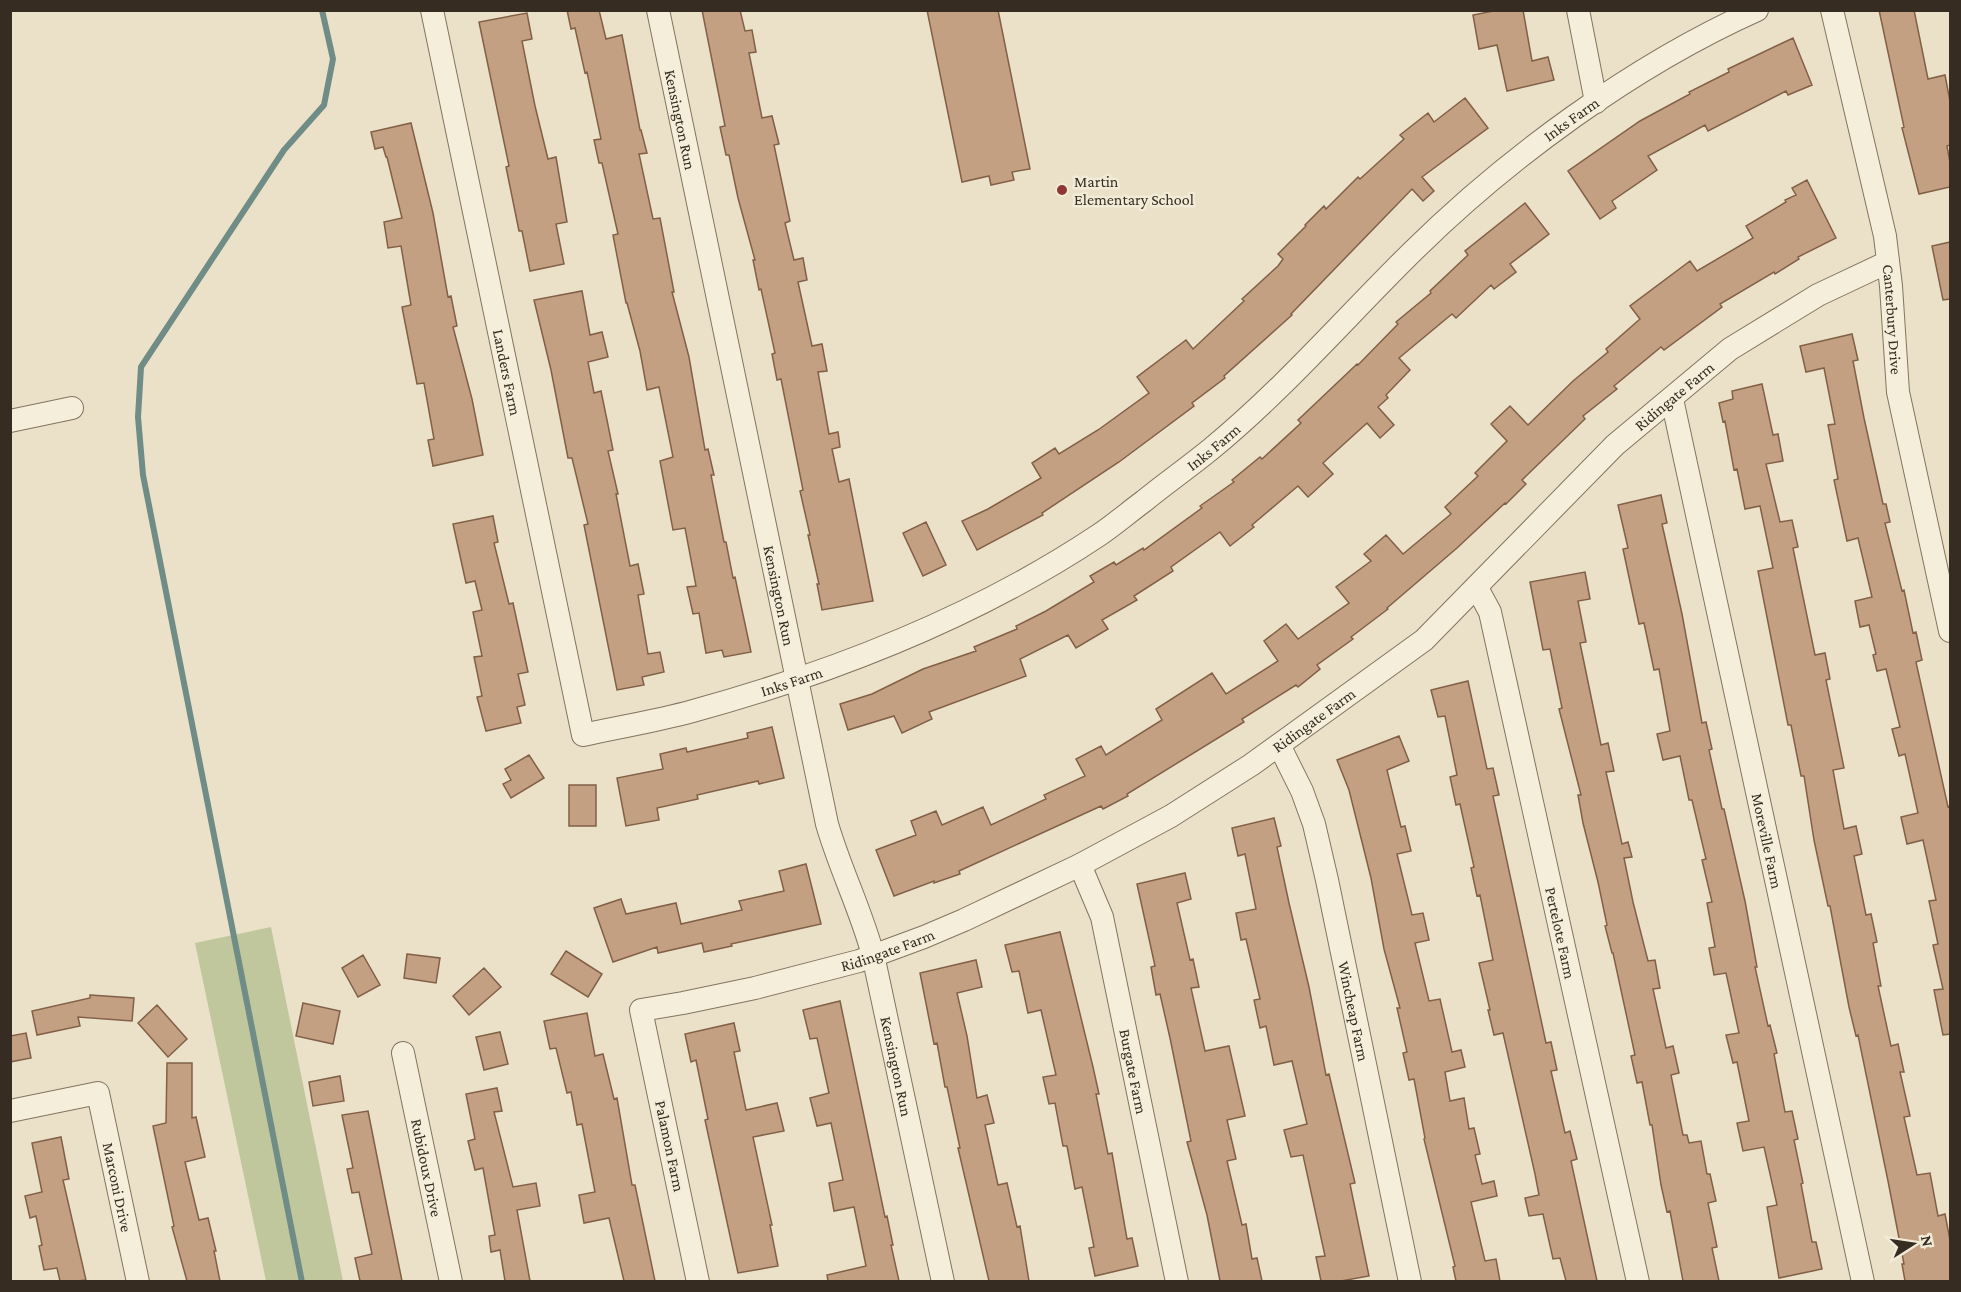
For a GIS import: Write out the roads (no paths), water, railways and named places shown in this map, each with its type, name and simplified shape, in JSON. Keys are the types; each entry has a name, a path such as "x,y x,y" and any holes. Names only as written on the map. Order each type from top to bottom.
{"street":[{"name":"Landers Farm","path":"432,10 583,735"},
{"name":"Kensington Run","path":"658,10 827,824 837,860 867,932 873,955 943,1281"},
{"path":"1578,10 1596,102"},
{"name":"Inks Farm","path":"583,735 690,711 797,680 962,614 1032,576 1100,534 1211,449 1261,405 1412,252 1473,194 1528,151 1596,102 1677,52 1757,10"},
{"name":"Canterbury Drive","path":"1832,10 1885,236 1898,392 1950,631"},
{"name":"Ridingate Farm","path":"641,1010 755,988 873,955 964,920 1080,866 1171,816 1279,745 1424,640 1615,445 1730,349 1818,295 1888,262"},
{"name":"Moreville Farm","path":"1672,399 1863,1281"},
{"path":"10,421 72,408"},
{"name":"Pertelote Farm","path":"1476,588 1490,612 1638,1281"},
{"name":"Wincheap Farm","path":"1279,745 1302,791 1314,824 1328,880 1410,1281"},
{"name":"Burgate Farm","path":"1080,866 1102,917 1177,1281"},
{"name":"Palamon Farm","path":"641,1010 698,1281"},
{"name":"Rubidoux Drive","path":"403,1053 451,1281"},
{"name":"Marconi Drive","path":"10,1111 98,1093 138,1281"}],"waterway":[{"path":"302,1282 143,475 138,417 141,367 284,150 324,105 333,59 322,10"}],"place":[{"name":"Martin Elementary School","path":"1062,190"}]}
